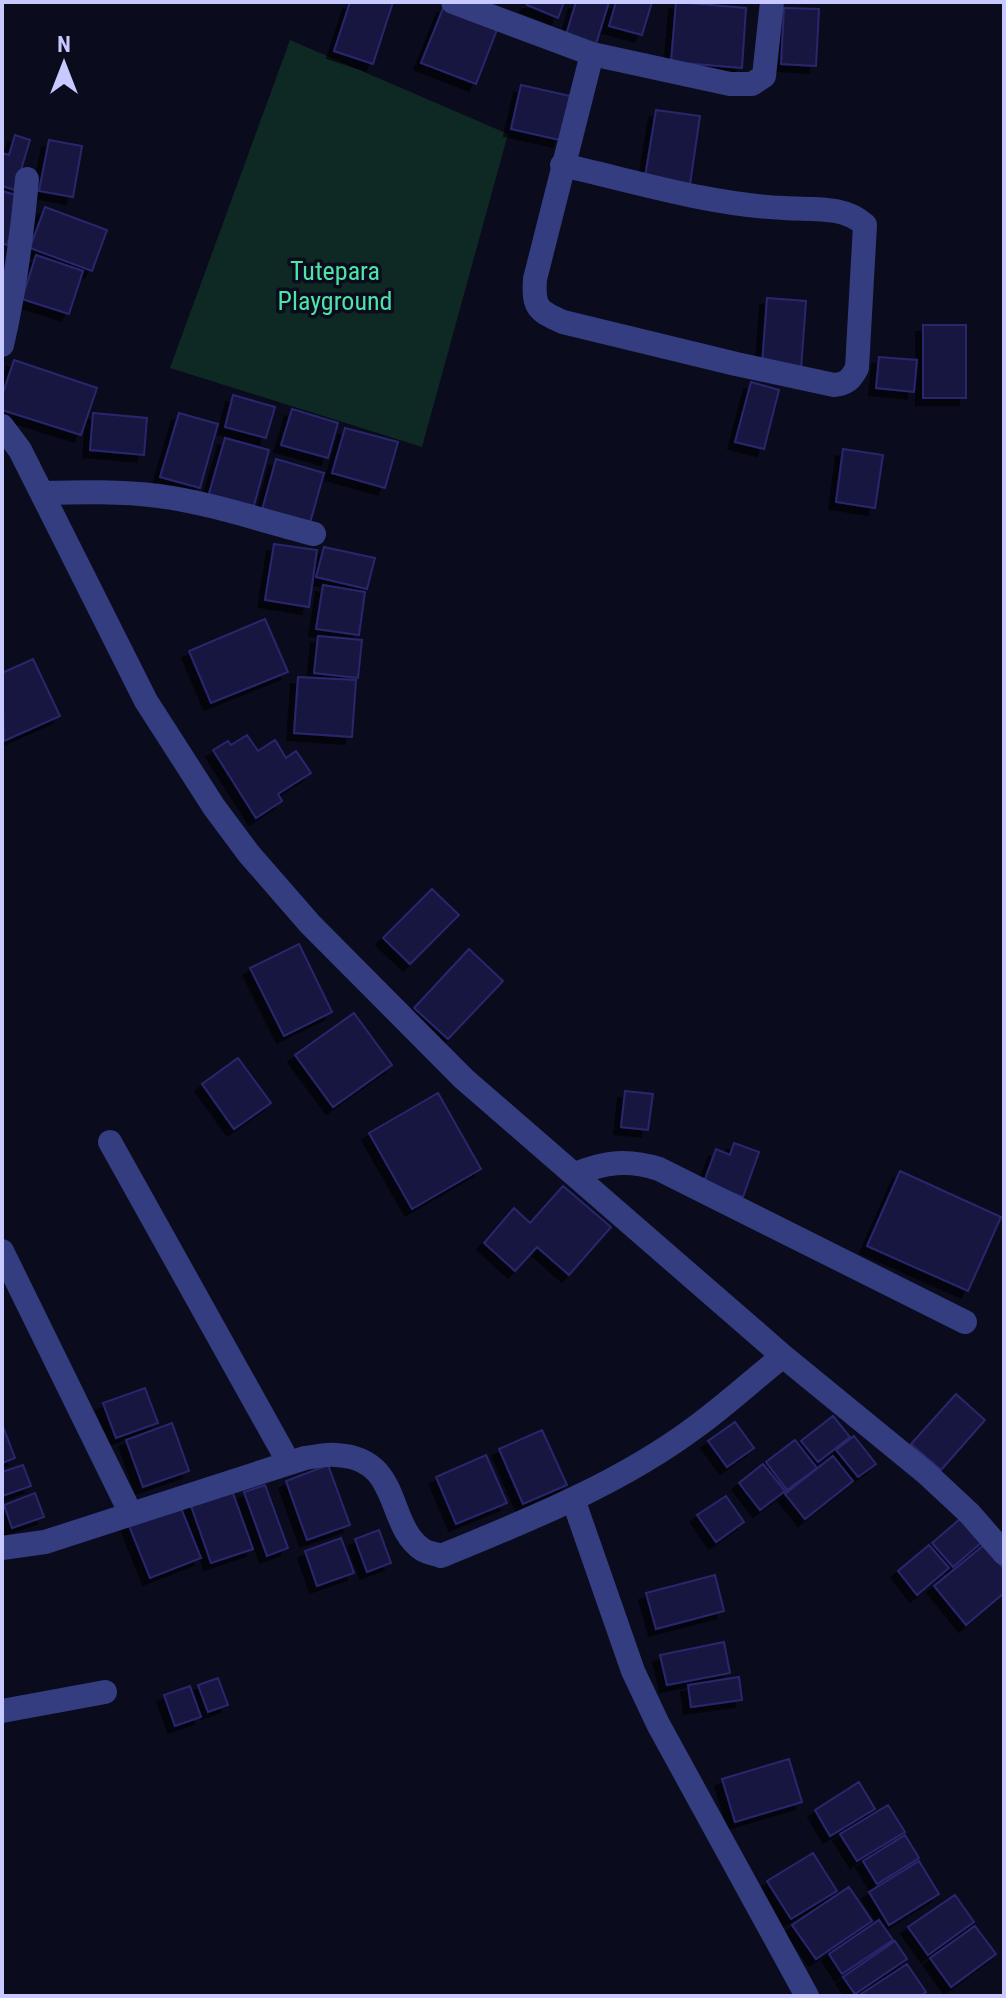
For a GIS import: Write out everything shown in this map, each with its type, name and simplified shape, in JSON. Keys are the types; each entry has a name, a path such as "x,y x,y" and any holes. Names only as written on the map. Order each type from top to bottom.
{"street":[{"path":"453,2 592,54 730,84 752,84 764,76 772,2"},
{"path":"562,165 744,204 854,215 865,225 857,368 851,379 834,385 563,322 542,313 534,298 535,279 562,165 592,54"},
{"path":"2,345 12,304 27,179"},
{"path":"2,426 20,450 146,701 214,807 249,854 310,924 464,1079 783,1356 926,1473 969,1513 1004,1553"},
{"path":"42,493 158,496 314,534"},
{"path":"110,1142 289,1463"},
{"path":"575,1174 615,1162 637,1162 659,1169 965,1322"},
{"path":"2,1251 131,1514"},
{"path":"2,1548 45,1542 305,1458 337,1455 367,1463 382,1477 406,1530 423,1550 441,1556 573,1499 643,1461 696,1426 783,1356"},
{"path":"573,1499 633,1671 658,1724 807,1996"},
{"path":"2,1711 105,1692"}],"green space":[{"name":"Tutepara Playground","path":"290,40 508,134 422,447 170,368"}],"building":[{"path":"350,2 393,2 373,64 334,51"},
{"path":"529,2 564,2 558,18 527,5"},
{"path":"576,2 609,2 596,44 566,35"},
{"path":"616,2 652,2 642,35 609,26"},
{"path":"676,2 746,8 742,68 671,62"},
{"path":"444,6 498,27 476,84 421,63"},
{"path":"784,8 819,9 816,66 781,64"},
{"path":"521,85 570,96 560,140 511,129"},
{"path":"656,110 700,116 690,184 645,177"},
{"path":"15,135 30,140 15,190 2,186 2,153 9,155"},
{"path":"49,140 82,146 73,197 39,191"},
{"path":"2,191 23,197 7,245 2,243"},
{"path":"45,207 107,230 92,271 30,248"},
{"path":"36,255 83,271 69,314 22,299"},
{"path":"767,298 806,301 801,369 762,365"},
{"path":"923,325 966,325 966,398 923,398"},
{"path":"879,357 917,360 914,392 876,388"},
{"path":"14,360 97,388 81,435 2,410 2,396"},
{"path":"751,382 779,390 764,449 735,442"},
{"path":"233,395 275,407 266,438 225,427"},
{"path":"292,409 338,423 328,458 281,445"},
{"path":"93,413 147,418 144,455 90,450"},
{"path":"179,413 218,424 200,488 160,477"},
{"path":"345,428 398,442 385,488 332,473"},
{"path":"225,438 269,450 253,509 208,497"},
{"path":"843,449 883,455 875,508 836,502"},
{"path":"276,459 324,473 310,523 262,510"},
{"path":"274,544 317,550 309,607 265,600"},
{"path":"324,547 375,558 367,589 316,577"},
{"path":"323,585 365,592 359,635 316,629"},
{"path":"265,619 288,672 211,703 189,651"},
{"path":"318,636 362,640 358,678 314,673"},
{"path":"33,659 60,716 4,741 2,673"},
{"path":"298,677 356,680 352,737 294,733"},
{"path":"247,735 258,751 275,740 286,758 296,751 311,773 278,794 282,801 256,818 213,750 228,741 231,745"},
{"path":"432,889 459,915 410,964 383,938"},
{"path":"299,944 332,1012 284,1036 250,968"},
{"path":"469,949 503,981 448,1039 414,1008"},
{"path":"354,1013 392,1065 333,1107 295,1055"},
{"path":"238,1058 271,1103 234,1129 202,1084"},
{"path":"625,1091 653,1094 648,1130 621,1127"},
{"path":"438,1093 481,1169 412,1209 369,1133"},
{"path":"734,1143 759,1152 743,1197 704,1182 716,1149 730,1155"},
{"path":"900,1171 1001,1217 968,1291 867,1246"},
{"path":"563,1186 611,1227 569,1275 537,1247 515,1271 484,1243 514,1208 530,1223"},
{"path":"145,1388 158,1423 116,1438 103,1403"},
{"path":"956,1394 985,1420 941,1470 911,1444"},
{"path":"833,1416 850,1437 818,1462 801,1441"},
{"path":"735,1422 754,1448 727,1467 708,1441"},
{"path":"172,1423 189,1471 143,1487 126,1440"},
{"path":"2,1424 15,1458 2,1463"},
{"path":"542,1430 567,1485 523,1504 499,1449"},
{"path":"854,1436 876,1464 858,1477 836,1450"},
{"path":"795,1440 817,1468 787,1490 766,1462"},
{"path":"486,1455 507,1503 456,1524 436,1477"},
{"path":"833,1456 853,1481 805,1519 785,1494"},
{"path":"763,1464 785,1491 760,1510 739,1483"},
{"path":"23,1465 31,1486 2,1496 2,1472"},
{"path":"328,1465 350,1525 307,1540 286,1481"},
{"path":"230,1485 253,1549 211,1563 189,1500"},
{"path":"265,1485 288,1548 267,1556 244,1492"},
{"path":"35,1493 44,1517 12,1528 4,1505"},
{"path":"726,1496 744,1522 716,1542 697,1515"},
{"path":"179,1503 201,1558 150,1578 128,1523"},
{"path":"960,1519 981,1543 953,1567 932,1543"},
{"path":"379,1530 391,1563 367,1572 355,1539"},
{"path":"341,1538 354,1573 317,1586 305,1551"},
{"path":"929,1545 949,1568 917,1595 898,1571"},
{"path":"984,1545 1004,1569 1004,1593 966,1625 934,1586"},
{"path":"715,1575 724,1611 656,1629 646,1593"},
{"path":"724,1642 730,1673 667,1685 660,1655"},
{"path":"739,1677 742,1700 691,1707 688,1685"},
{"path":"218,1678 228,1705 208,1712 198,1685"},
{"path":"190,1686 201,1717 175,1726 164,1695"},
{"path":"789,1759 802,1802 735,1822 722,1779"},
{"path":"859,1782 875,1809 830,1836 815,1810"},
{"path":"888,1805 905,1832 857,1861 840,1834"},
{"path":"905,1835 919,1858 877,1884 863,1861"},
{"path":"813,1853 837,1891 791,1919 767,1881"},
{"path":"919,1861 939,1894 889,1925 869,1892"},
{"path":"849,1887 872,1921 816,1959 792,1925"},
{"path":"955,1895 974,1922 928,1955 908,1927"},
{"path":"879,1920 893,1940 842,1974 829,1954"},
{"path":"975,1926 996,1954 951,1987 930,1958"},
{"path":"895,1941 907,1959 855,1994 843,1977"},
{"path":"907,1964 926,1992 920,1996 858,1996"}]}
